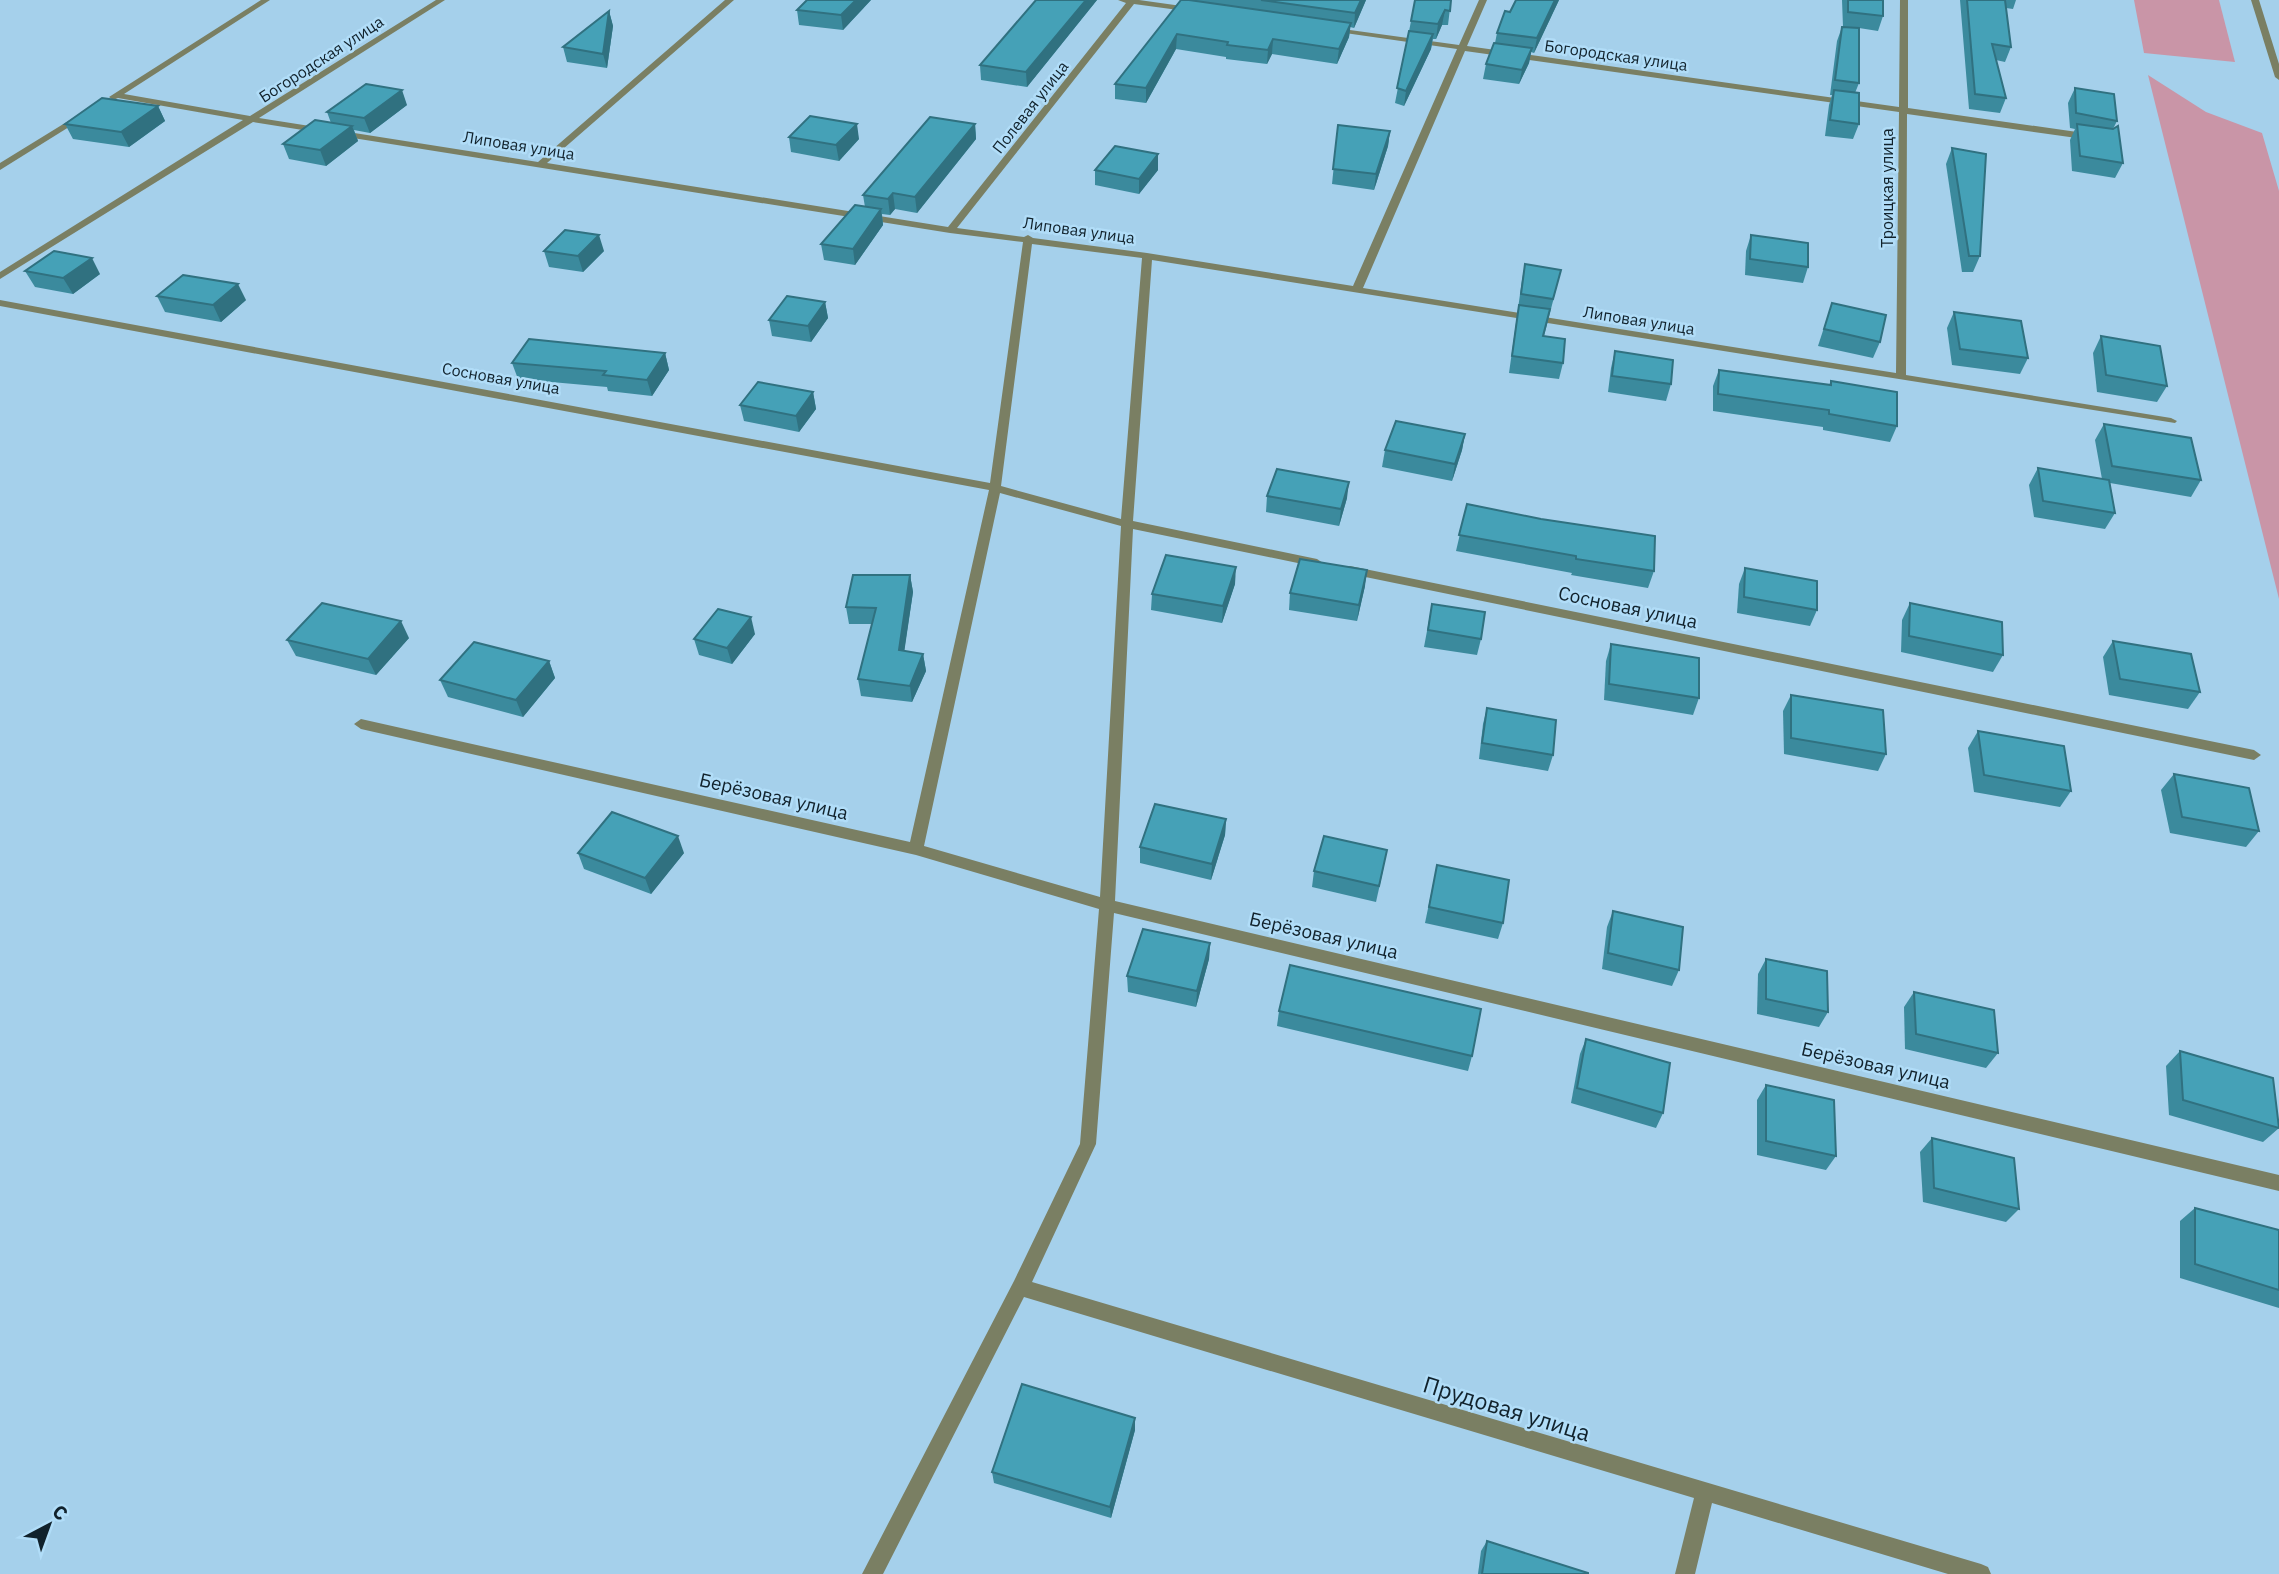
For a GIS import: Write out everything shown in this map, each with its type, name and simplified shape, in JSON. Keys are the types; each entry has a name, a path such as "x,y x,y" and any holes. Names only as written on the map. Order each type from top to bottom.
{"street":[{"path":"105,102 266,0"},
{"name":"Богородская улица","path":"252,120 441,0"},
{"path":"540,165 730,0"},
{"path":"1129,0 1200,11"},
{"name":"Полевая улица","path":"950,230 1129,0"},
{"path":"1356,291 1483,0"},
{"name":"Троицкая улица","path":"1901,377 1904,0"},
{"path":"2255,0 2279,77"},
{"name":"Богородская улица","path":"1324,28 2106,139"},
{"name":"Липовая улица","path":"116,95 252,120 950,230 1028,238 1147,256 2171,421"},
{"path":"0,167 93,109"},
{"path":"0,276 252,120"},
{"path":"916,849 995,488 1028,238"},
{"path":"872,1574 1020,1287 1088,1144 1107,905 1127,524 1147,256"},
{"name":"Сосновая улица","path":"0,303 995,488 1127,524 2254,755"},
{"name":"Берёзовая улица","path":"361,723 916,849 1107,905 2279,1183"},
{"name":"Прудовая улица","path":"1020,1287 1981,1574"},
{"path":"1685,1574 1705,1493"}],"shaded area":[{"path":"2134,0 2219,0 2235,62 2144,53"},
{"path":"2148,75 2206,112 2262,133 2279,191 2279,599"}],"building":[{"path":"807,0 856,0 841,15 797,10"},
{"path":"1036,0 1086,0 1026,72 980,65"},
{"path":"1181,0 1351,23 1339,49 1273,39 1268,50 1227,45 1228,42 1177,34 1146,88 1115,84"},
{"path":"1261,0 1361,0 1355,13"},
{"path":"1415,0 1451,0 1450,11 1445,10 1438,24 1411,21"},
{"path":"1516,0 1555,0 1537,38 1497,33 1505,11 1510,12"},
{"path":"1848,0 1883,0 1883,16 1848,12"},
{"path":"1967,0 2005,0 2011,47 1992,44 2006,98 1975,94"},
{"path":"609,11 603,54 563,47"},
{"path":"1842,27 1859,28 1859,83 1835,80"},
{"path":"1409,31 1433,34 1406,91 1397,88"},
{"path":"1494,43 1532,48 1522,70 1486,64"},
{"path":"366,84 402,90 364,118 327,112"},
{"path":"2075,88 2114,94 2117,121 2076,113"},
{"path":"1834,90 1859,93 1859,124 1830,120"},
{"path":"102,98 158,106 121,132 65,124"},
{"path":"810,116 857,124 836,145 789,137"},
{"path":"930,117 975,124 915,197 893,193 888,199 863,195"},
{"path":"315,120 352,126 320,150 283,144"},
{"path":"2077,124 2113,129 2118,126 2123,163 2080,156"},
{"path":"1338,125 1390,131 1376,174 1333,169"},
{"path":"1115,146 1158,154 1139,179 1095,170"},
{"path":"1952,148 1986,154 1980,256 1969,256"},
{"path":"855,205 881,209 853,249 821,244"},
{"path":"565,230 599,235 578,256 544,251"},
{"path":"1751,235 1808,243 1808,267 1750,259"},
{"path":"54,251 92,258 63,278 25,271"},
{"path":"1525,264 1561,270 1553,299 1521,294"},
{"path":"183,275 238,284 213,305 157,296"},
{"path":"787,296 825,302 808,326 769,320"},
{"path":"1832,303 1886,315 1880,342 1824,329"},
{"path":"1519,305 1550,309 1543,336 1565,339 1563,363 1512,356"},
{"path":"1954,312 2021,321 2028,358 1960,349"},
{"path":"2101,336 2160,346 2167,386 2106,375"},
{"path":"529,339 665,353 647,380 603,375 606,371 512,363"},
{"path":"1615,351 1673,360 1671,384 1612,376"},
{"path":"1719,370 1831,385 1831,381 1897,392 1897,426 1829,414 1829,410 1718,394"},
{"path":"758,382 813,392 796,416 740,405"},
{"path":"1396,421 1465,434 1455,464 1385,450"},
{"path":"2104,424 2191,438 2201,480 2112,466"},
{"path":"2038,468 2109,480 2115,513 2043,501"},
{"path":"1277,469 1349,482 1341,509 1267,496"},
{"path":"1467,504 1541,519 1655,536 1654,571 1576,559 1576,556 1459,535"},
{"path":"1166,555 1236,567 1223,606 1152,594"},
{"path":"1300,559 1367,570 1359,605 1290,593"},
{"path":"1745,568 1817,581 1817,610 1744,597"},
{"path":"853,575 910,575 899,650 923,654 910,686 858,679 876,608 846,607"},
{"path":"322,603 401,621 368,659 287,640"},
{"path":"1910,603 2002,622 2003,655 1909,636"},
{"path":"1432,604 1485,612 1481,639 1428,630"},
{"path":"718,609 751,617 727,648 694,639"},
{"path":"2113,641 2191,654 2200,692 2120,679"},
{"path":"474,642 549,661 516,700 440,680"},
{"path":"1611,644 1699,658 1699,698 1609,684"},
{"path":"1791,695 1883,710 1886,754 1791,738"},
{"path":"1487,708 1556,720 1553,755 1482,743"},
{"path":"1978,731 2064,746 2071,791 1984,775"},
{"path":"2174,774 2249,788 2259,831 2182,817"},
{"path":"1155,804 1226,819 1212,864 1140,847"},
{"path":"612,812 678,836 645,878 578,853"},
{"path":"1324,836 1387,850 1379,886 1314,871"},
{"path":"1437,865 1509,880 1503,923 1429,907"},
{"path":"1613,911 1683,927 1679,970 1608,953"},
{"path":"1143,929 1210,943 1197,991 1127,976"},
{"path":"1766,959 1827,971 1828,1012 1766,999"},
{"path":"1290,965 1481,1009 1472,1056 1279,1011"},
{"path":"1914,992 1994,1010 1998,1053 1916,1034"},
{"path":"1586,1039 1670,1063 1663,1113 1577,1088"},
{"path":"2180,1051 2273,1078 2279,1128 2183,1100"},
{"path":"1766,1085 1834,1100 1836,1156 1766,1141"},
{"path":"1932,1138 2014,1158 2019,1209 1934,1188"},
{"path":"2195,1208 2279,1230 2279,1290 2195,1264"},
{"path":"1022,1384 1135,1418 1110,1507 992,1472"},
{"path":"1487,1541 1588,1573 1588,1574 1482,1574"}]}
